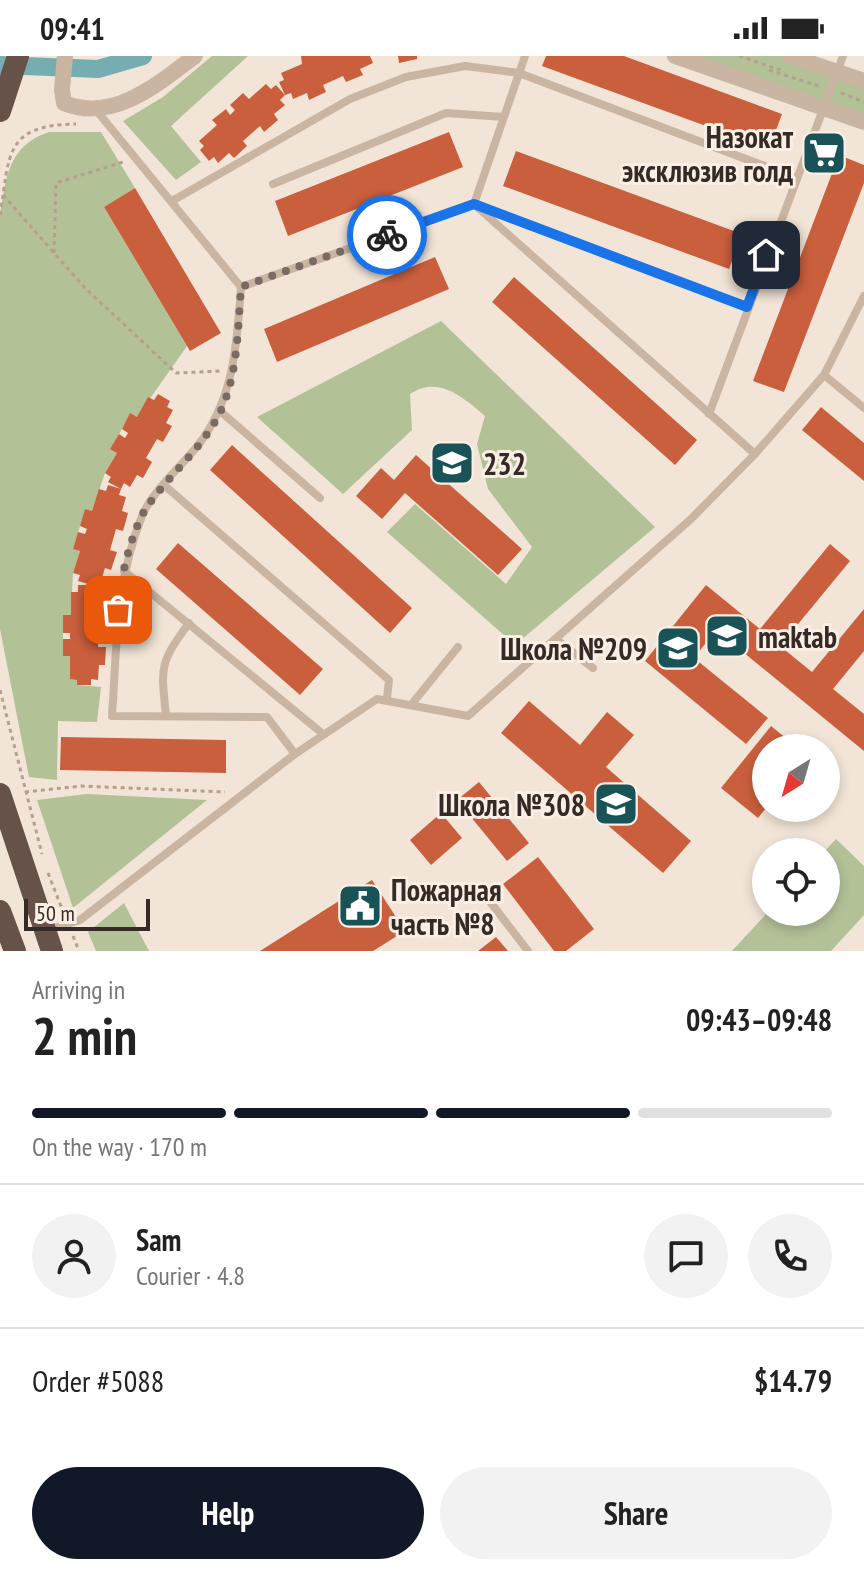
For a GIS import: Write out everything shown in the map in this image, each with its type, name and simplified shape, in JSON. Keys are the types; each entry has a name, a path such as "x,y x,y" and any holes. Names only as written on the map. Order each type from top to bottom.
{"highway":[{"path":"0,111 18,56"},
{"path":"0,794 48,941"},
{"path":"0,911 15,951"}],"street":[{"path":"65,56 64,103 101,117 195,56"},
{"path":"675,56 864,122"},
{"path":"790,56 840,63 864,81"}],"lane":[{"path":"474,204 525,56"},
{"path":"709,414 840,63"},
{"path":"172,201 350,99 406,77 465,66 519,73 796,178"},
{"path":"273,184 446,113 504,117"},
{"path":"101,117 241,287 232,371 220,411 143,513 124,571 119,592 112,716 267,717 295,754"},
{"path":"474,204 755,454"},
{"path":"241,287 474,204 747,307"},
{"path":"48,941 67,924 80,920 295,754 377,699 387,698 468,716 691,519 755,454 824,375 864,296"},
{"path":"824,375 864,408"},
{"path":"220,411 320,498"},
{"path":"164,485 389,680 387,698"},
{"path":"124,571 323,734"},
{"path":"166,716 161,672 164,657 189,623"},
{"path":"556,639 593,668"},
{"path":"411,705 458,647"},
{"path":"488,899 528,951"}],"path":[{"path":"727,56 864,102"},
{"path":"0,215 10,153 29,132 48,124 101,117"},
{"path":"54,253 56,183 136,158"},
{"path":"3,195 128,331 176,373 232,371"},
{"path":"0,690 44,860 79,951"},
{"path":"25,792 81,786 245,793"}],"green space":[{"path":"212,56 248,56 171,126 201,162 176,180 123,121 163,97"},
{"path":"675,56 790,56 864,81 864,122"},
{"path":"49,132 101,132 135,188 104,207 187,346 137,417 130,414 111,449 117,453 105,473 92,511 85,510 73,549 80,551 73,573 71,615 63,615 63,655 70,656 70,679 77,680 77,685 101,687 97,722 58,721 57,780 29,777 0,629 0,215 12,164 25,145"},
{"name":"232","path":"441,321 655,527 515,645 387,532 415,504 506,584 532,547 488,489 477,444 485,416 459,396 440,388 420,389 410,394 412,430 343,494 257,417"},
{"path":"87,794 207,800 73,908 37,800"},
{"path":"840,843 864,866 864,915 831,951 732,951 755,926 840,926"},
{"path":"124,903 149,951 96,951 88,932"}],"building":[{"path":"301,56 370,56 373,63 360,69 363,75 346,82 343,76 323,85 326,92 309,100 307,93 293,99 291,93 285,95 279,82 284,80 281,73 302,64"},
{"path":"398,56 417,56 417,59 399,63"},
{"path":"546,56 624,56 782,114 769,149 542,66"},
{"path":"266,84 271,89 276,85 285,95 280,100 285,105 274,114 278,120 264,132 260,126 243,141 247,146 234,158 229,153 218,163 214,157 209,161 200,150 204,146 199,141 217,125 212,120 226,109 230,115 235,110 230,105 243,93 249,99"},
{"path":"449,132 463,167 288,236 275,201"},
{"path":"516,151 742,234 729,269 503,186"},
{"path":"839,155 864,165 864,183 784,392 753,381"},
{"path":"135,188 221,333 190,351 104,207"},
{"path":"435,257 449,289 277,362 264,329"},
{"path":"514,277 697,440 675,465 492,302"},
{"path":"158,394 170,401 167,407 173,410 166,423 172,426 163,442 157,439 146,458 152,462 143,478 137,475 130,487 124,483 121,489 108,482 111,477 105,473 117,453 110,449 119,434 125,438 128,433 122,429 130,413 137,417 148,397 154,400"},
{"path":"821,407 864,443 864,481 802,430"},
{"path":"232,445 412,608 390,633 210,470"},
{"path":"416,455 522,549 498,575 405,493 382,519 356,496 381,468 394,480"},
{"path":"108,485 121,489 119,495 126,497 122,511 128,513 123,531 116,529 110,550 117,552 111,570 105,568 101,581 94,579 92,585 78,581 80,575 73,573 80,551 73,549 78,532 85,534 87,529 80,526 85,509 92,511 99,489 106,491"},
{"path":"178,543 323,669 300,695 156,569"},
{"name":"Школа №209","path":"830,544 850,561 780,646 812,672 864,609 864,651 833,689 864,714 864,751 716,630 694,658 768,718 746,744 645,661 706,585 760,629"},
{"path":"78,585 92,585 92,592 99,592 99,606 106,606 106,625 99,625 98,647 106,647 105,665 99,665 98,680 91,679 91,685 77,685 77,680 70,679 70,656 63,656 63,639 70,639 70,633 63,633 63,615 71,615 71,592 78,592"},
{"name":"Школа №308","path":"529,701 580,745 607,712 634,735 606,767 691,841 663,873 501,733"},
{"path":"771,726 781,734 765,734"},
{"path":"61,737 226,740 226,773 60,770"},
{"path":"752,750 752,813 721,788"},
{"path":"479,782 529,843 507,861 457,800"},
{"path":"441,813 462,838 431,865 410,840"},
{"path":"538,857 594,929 566,951 554,951 503,884"},
{"name":"Пожарная часть №8","path":"372,880 405,931 373,951 260,951"},
{"path":"496,937 508,951 478,951"}],"waterway":[{"path":"0,65 98,69 143,56"}],"way so far":[{"path":"118,610 124,571 143,513 197,446 222,408 232,371 241,287 387,235"}],"place":[{"name":"Назокат эксклюзив голд","path":"824,153"},
{"name":"232","path":"452,463"},
{"name":"maktab","path":"727,636"},
{"name":"Школа №209","path":"678,648"},
{"name":"Школа №308","path":"616,804"},
{"name":"Пожарная часть №8","path":"360,906"}],"route":[{"path":"387,235 474,204 747,307 766,255"}]}
